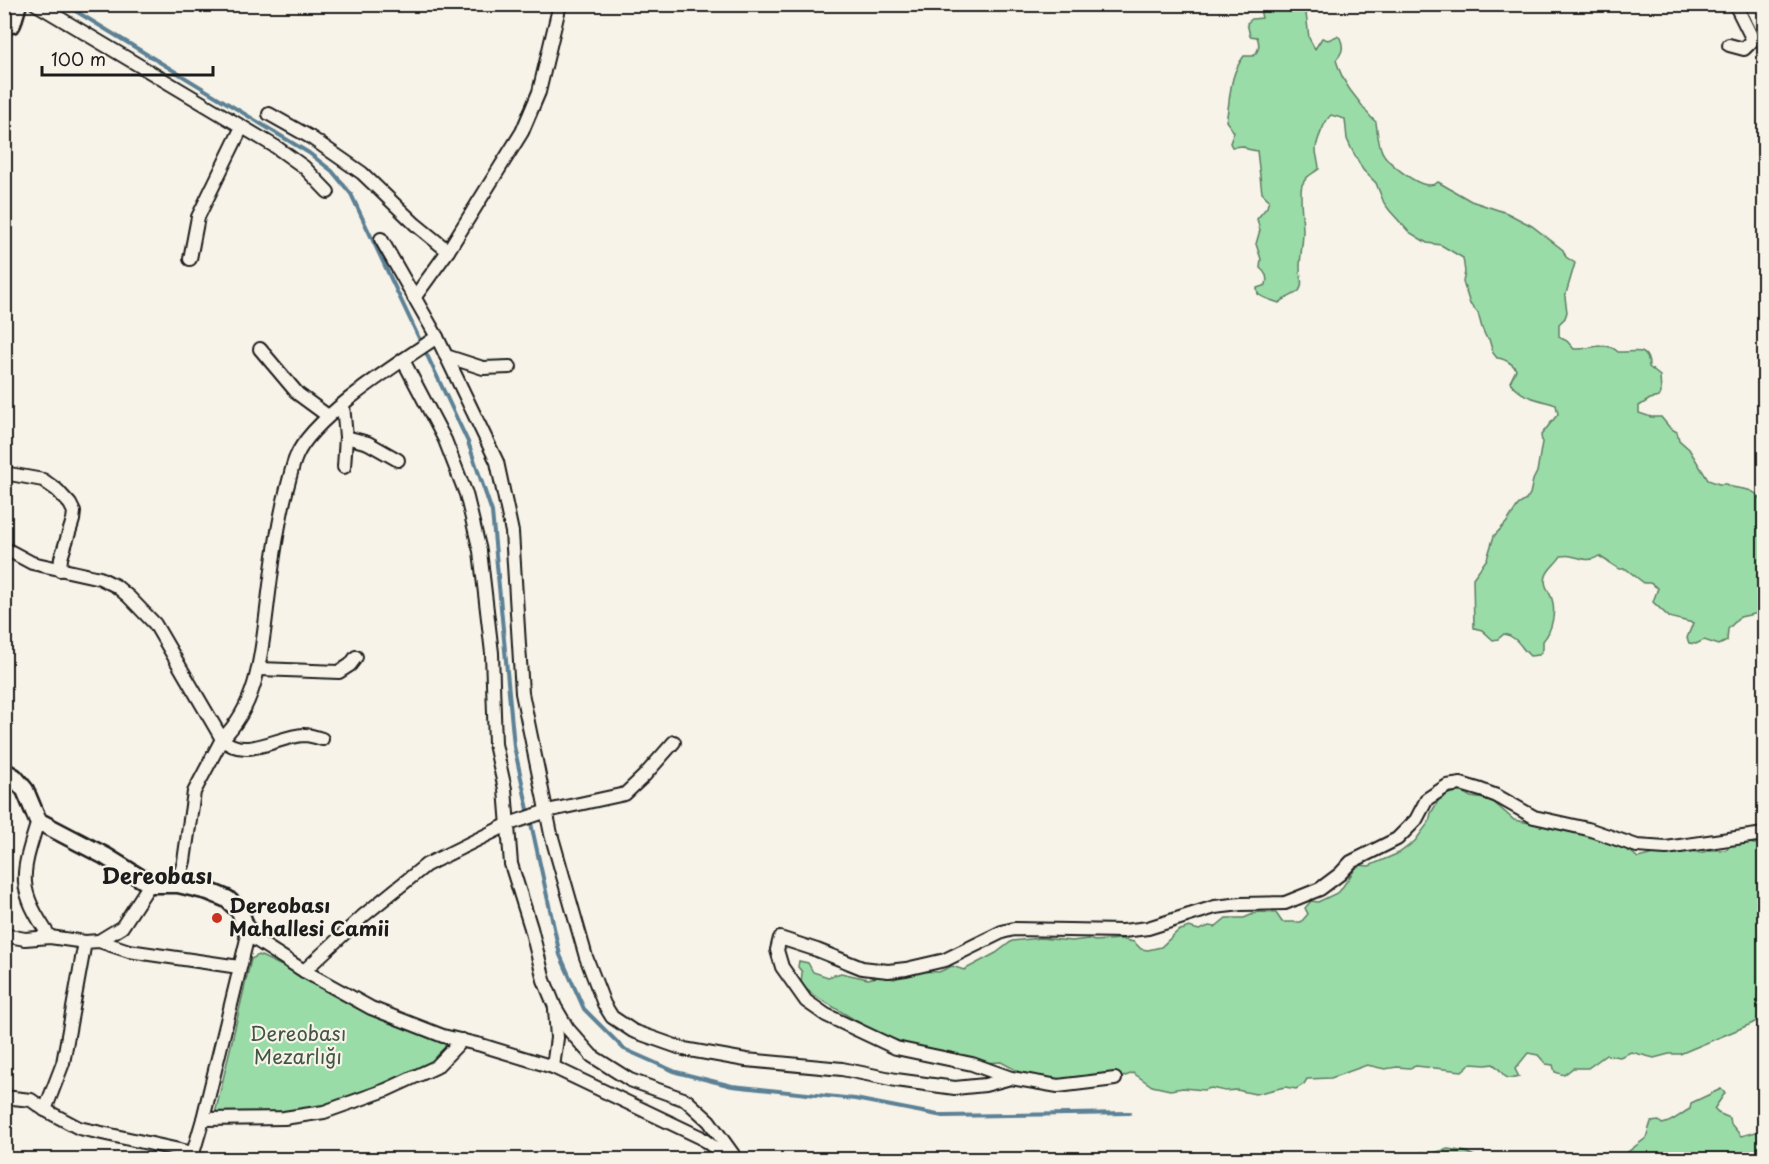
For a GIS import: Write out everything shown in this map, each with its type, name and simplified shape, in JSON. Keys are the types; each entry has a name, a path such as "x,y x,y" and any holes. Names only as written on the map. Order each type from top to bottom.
{"street":[{"path":"7,25 18,4"},
{"path":"36,4 242,127 304,167 328,192"},
{"path":"414,298 448,251 522,132 539,92 560,4"},
{"path":"1729,45 1744,49 1753,40 1735,4"},
{"path":"269,114 310,137 362,173 415,224 448,251"},
{"path":"190,259 198,217 242,127"},
{"path":"381,238 437,337 498,462 512,532 522,693 550,834 586,957 604,1004 612,1017 633,1031 684,1049 720,1056 842,1069 896,1080 955,1088 986,1085 1011,1078"},
{"path":"178,884 184,861 194,792 222,739 248,702 260,669 278,524 296,457 305,441 328,416 437,337"},
{"path":"260,350 298,394 328,416"},
{"path":"446,356 483,368 510,368"},
{"path":"403,360 445,440 466,494 480,551 492,653 495,744 506,789 511,864 544,980 555,1007 568,1029 592,1056 630,1080 686,1100 709,1121 737,1160"},
{"path":"343,405 346,437 344,466"},
{"path":"346,437 368,443 398,460"},
{"path":"4,473 43,480 57,490 70,504 74,512 73,520 61,558 60,570"},
{"path":"4,548 32,563 100,578 116,586 155,624 222,739 228,745 244,748 306,735 322,739"},
{"path":"260,669 339,672 350,665 356,657"},
{"path":"304,971 363,916 426,865 509,824 547,811 625,794 674,742"},
{"path":"4,771 14,777 25,790 38,821 105,856 150,884 178,884 208,891 227,899 240,911 248,935 192,1156 80,1128 31,1100 4,1097"},
{"path":"1115,1079 1058,1086 1011,1078 972,1064 896,1048 826,1015 806,1001 782,967 777,950 780,938 862,968 888,971 945,960 1014,928 1123,932 1148,928 1215,907 1285,903 1320,889 1340,874 1351,862 1397,839 1416,819 1427,799 1447,786 1461,784 1497,796 1534,817 1588,829 1637,846 1666,848 1764,834"},
{"path":"38,821 26,860 24,888 33,912 50,937"},
{"path":"99,941 122,927 150,884"},
{"path":"4,935 25,939 50,937 86,942 99,941 129,951 239,967"},
{"path":"248,935 304,971 371,1008 442,1036 553,1067 700,1137 731,1160"},
{"path":"45,1110 63,1063 86,942"},
{"path":"553,1067 557,1038 555,1007"},
{"path":"203,1119 284,1118 324,1112 386,1090 436,1067 462,1040"}],"green space":[{"path":"1259,5 1305,5 1309,38 1315,49 1322,38 1328,40 1337,36 1340,38 1342,49 1336,60 1342,76 1353,94 1376,122 1379,143 1384,154 1402,172 1423,184 1431,185 1438,182 1471,201 1507,213 1532,226 1563,250 1566,257 1575,263 1565,297 1567,312 1559,324 1559,337 1567,341 1574,349 1603,346 1613,348 1618,352 1643,353 1648,360 1649,367 1660,376 1661,393 1659,397 1650,399 1639,406 1639,413 1661,417 1670,428 1677,432 1679,440 1689,449 1708,480 1750,491 1760,497 1764,504 1764,612 1740,617 1728,629 1727,641 1719,645 1704,640 1696,644 1689,643 1687,638 1693,623 1669,617 1653,602 1658,588 1650,583 1644,583 1626,569 1619,569 1599,556 1589,560 1561,556 1547,573 1545,583 1552,599 1553,615 1551,627 1543,641 1543,649 1539,655 1530,656 1509,635 1504,634 1493,640 1482,630 1474,628 1473,578 1487,559 1494,536 1518,505 1530,494 1537,472 1541,435 1558,414 1556,405 1531,398 1520,392 1510,382 1516,370 1511,364 1497,358 1493,353 1478,313 1470,304 1463,282 1465,272 1463,258 1441,245 1427,243 1409,232 1390,211 1376,183 1363,170 1351,148 1347,139 1345,119 1331,115 1326,121 1316,146 1319,169 1302,185 1303,231 1300,271 1302,283 1300,289 1279,303 1258,294 1257,288 1266,285 1267,280 1260,268 1261,259 1256,244 1260,230 1257,219 1267,207 1269,200 1262,193 1257,151 1243,146 1232,147 1230,143 1234,132 1226,121 1235,72 1244,56 1253,56 1257,52 1257,37 1250,36 1247,23 1252,19 1262,18"},
{"path":"1460,791 1471,797 1491,800 1514,820 1578,833 1614,844 1630,851 1638,858 1658,853 1678,854 1689,850 1700,853 1725,850 1734,844 1749,840 1753,844 1758,844 1764,839 1764,1017 1680,1054 1654,1058 1631,1052 1620,1057 1606,1055 1588,1068 1573,1068 1564,1075 1555,1072 1553,1065 1546,1064 1538,1055 1528,1053 1515,1069 1519,1077 1513,1078 1506,1077 1493,1064 1470,1064 1462,1071 1416,1066 1385,1069 1367,1065 1331,1078 1307,1079 1296,1089 1285,1087 1255,1094 1211,1088 1170,1090 1152,1086 1133,1073 1123,1077 1070,1083 1024,1077 1001,1062 982,1063 915,1047 875,1032 801,985 802,972 798,967 799,961 808,963 813,972 828,977 841,973 868,979 881,976 894,979 922,971 939,972 952,966 964,970 996,953 1012,941 1040,938 1072,941 1120,939 1134,942 1141,949 1148,950 1161,947 1178,931 1189,927 1199,930 1209,926 1215,927 1226,918 1244,918 1258,912 1276,913 1282,922 1301,922 1308,914 1305,908 1311,901 1318,902 1339,892 1358,865 1369,866 1399,853 1415,841 1429,822 1431,813 1441,796"},
{"name":"Dereobası Mezarlığı","path":"259,955 445,1044 445,1055 406,1077 361,1095 315,1109 271,1115 215,1114 251,959"},
{"path":"1721,1089 1725,1093 1714,1109 1730,1118 1731,1124 1741,1136 1764,1130 1764,1159 1610,1159 1625,1154 1646,1138 1651,1122 1659,1121 1662,1124 1670,1122 1690,1109 1691,1103"},
{"path":"1448,1149 1466,1152 1480,1159 1381,1159 1391,1156 1404,1158 1421,1152 1433,1153"}],"waterway":[{"path":"64,4 309,153 332,171 351,194 468,442 492,512 514,746 560,955 584,1009 624,1049 676,1072 732,1086 855,1099 943,1116 1130,1113"}],"place":[{"name":"Dereobası Mahallesi Camii","path":"217,918"}],"district":[{"name":"Dereobası","path":"157,876"}]}
